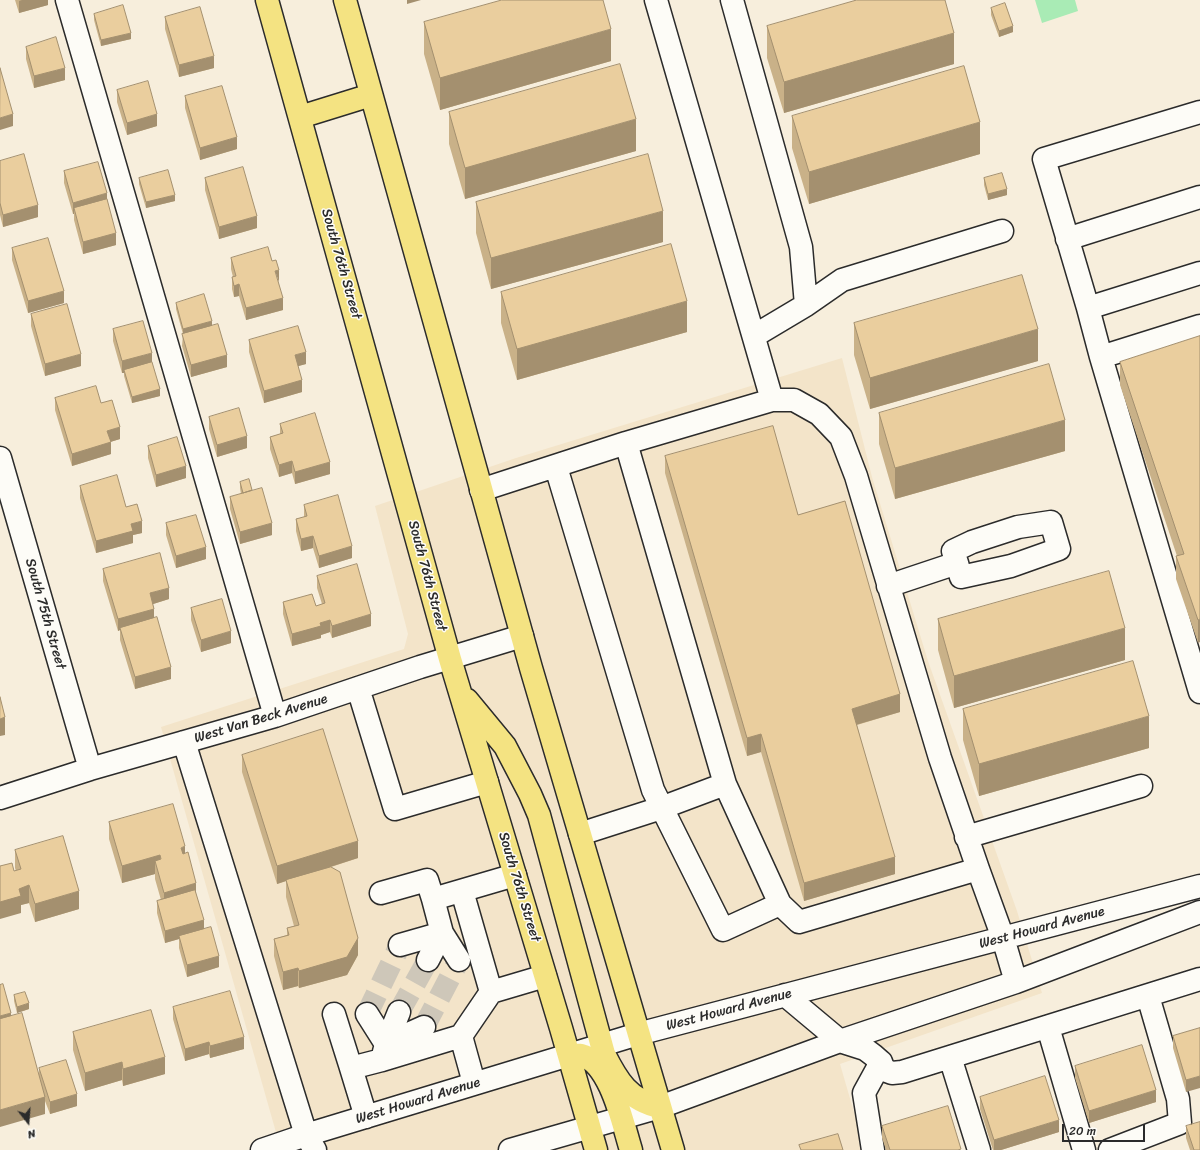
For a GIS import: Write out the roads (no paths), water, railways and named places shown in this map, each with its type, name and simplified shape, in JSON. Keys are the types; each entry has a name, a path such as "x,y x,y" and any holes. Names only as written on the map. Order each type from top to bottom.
{"main road":[{"name":"South 76th Street","path":"267,0 450,659 569,1054 596,1150"},
{"path":"345,0 522,636 672,1150"},
{"path":"300,117 371,95"},
{"path":"460,691 505,746 530,794 539,815 604,1054 612,1069 628,1091 640,1101 648,1105 660,1107"},
{"path":"569,1054 581,1055 589,1059 596,1065 608,1082 617,1099 631,1150"}],"street":[{"path":"67,0 275,716"},
{"path":"656,0 772,400"},
{"path":"732,0 801,247 806,305"},
{"path":"1200,112 1044,160 1200,692"},
{"path":"1067,239 1200,197"},
{"path":"754,336 806,305 842,280 1002,231"},
{"path":"1088,308 1200,273"},
{"path":"1101,357 1200,326"},
{"path":"481,490 556,467 626,443 772,400 794,400 819,414 841,437 856,476 940,758 966,836 1003,938 1016,982"},
{"path":"626,443 725,784 780,904 799,922 978,869"},
{"name":"South 75th Street","path":"0,458 90,769"},
{"path":"556,467 653,790 723,930 780,904"},
{"path":"888,586 957,563"},
{"name":"West Van Beck Avenue","path":"0,798 90,769 275,716 420,667 522,636"},
{"path":"358,688 395,810 487,782"},
{"path":"184,742 310,1143"},
{"path":"580,834 661,808 725,784"},
{"path":"966,836 1140,786"},
{"path":"433,899 515,875"},
{"path":"381,893 427,880 442,933 459,960"},
{"name":"West Howard Avenue","path":"262,1150 310,1143 366,1117 638,1034 1200,886"},
{"path":"462,891 491,992"},
{"path":"510,1150 660,1107 840,1041 1016,982 1200,912"},
{"path":"400,945 442,933"},
{"path":"428,960 442,933"},
{"path":"384,1052 461,1036 491,992 545,976"},
{"path":"785,995 840,1041 865,1049 881,1062 884,1070 892,1073 902,1072 1200,979"},
{"path":"1110,1150 1180,1124 1178,1099 1148,996"},
{"path":"384,1052 400,1012"},
{"path":"334,1014 366,1117"},
{"path":"367,1014 384,1052"},
{"path":"351,1068 384,1052 424,1027"},
{"path":"1048,1027 1084,1150"},
{"path":"461,1036 474,1083"},
{"path":"950,1057 979,1150"},
{"path":"873,1150 864,1093 881,1062"}],"tunnel":[{"path":"367,1014 400,945"},
{"path":"399,1012 428,960"},
{"path":"424,1027 459,960"}]}
